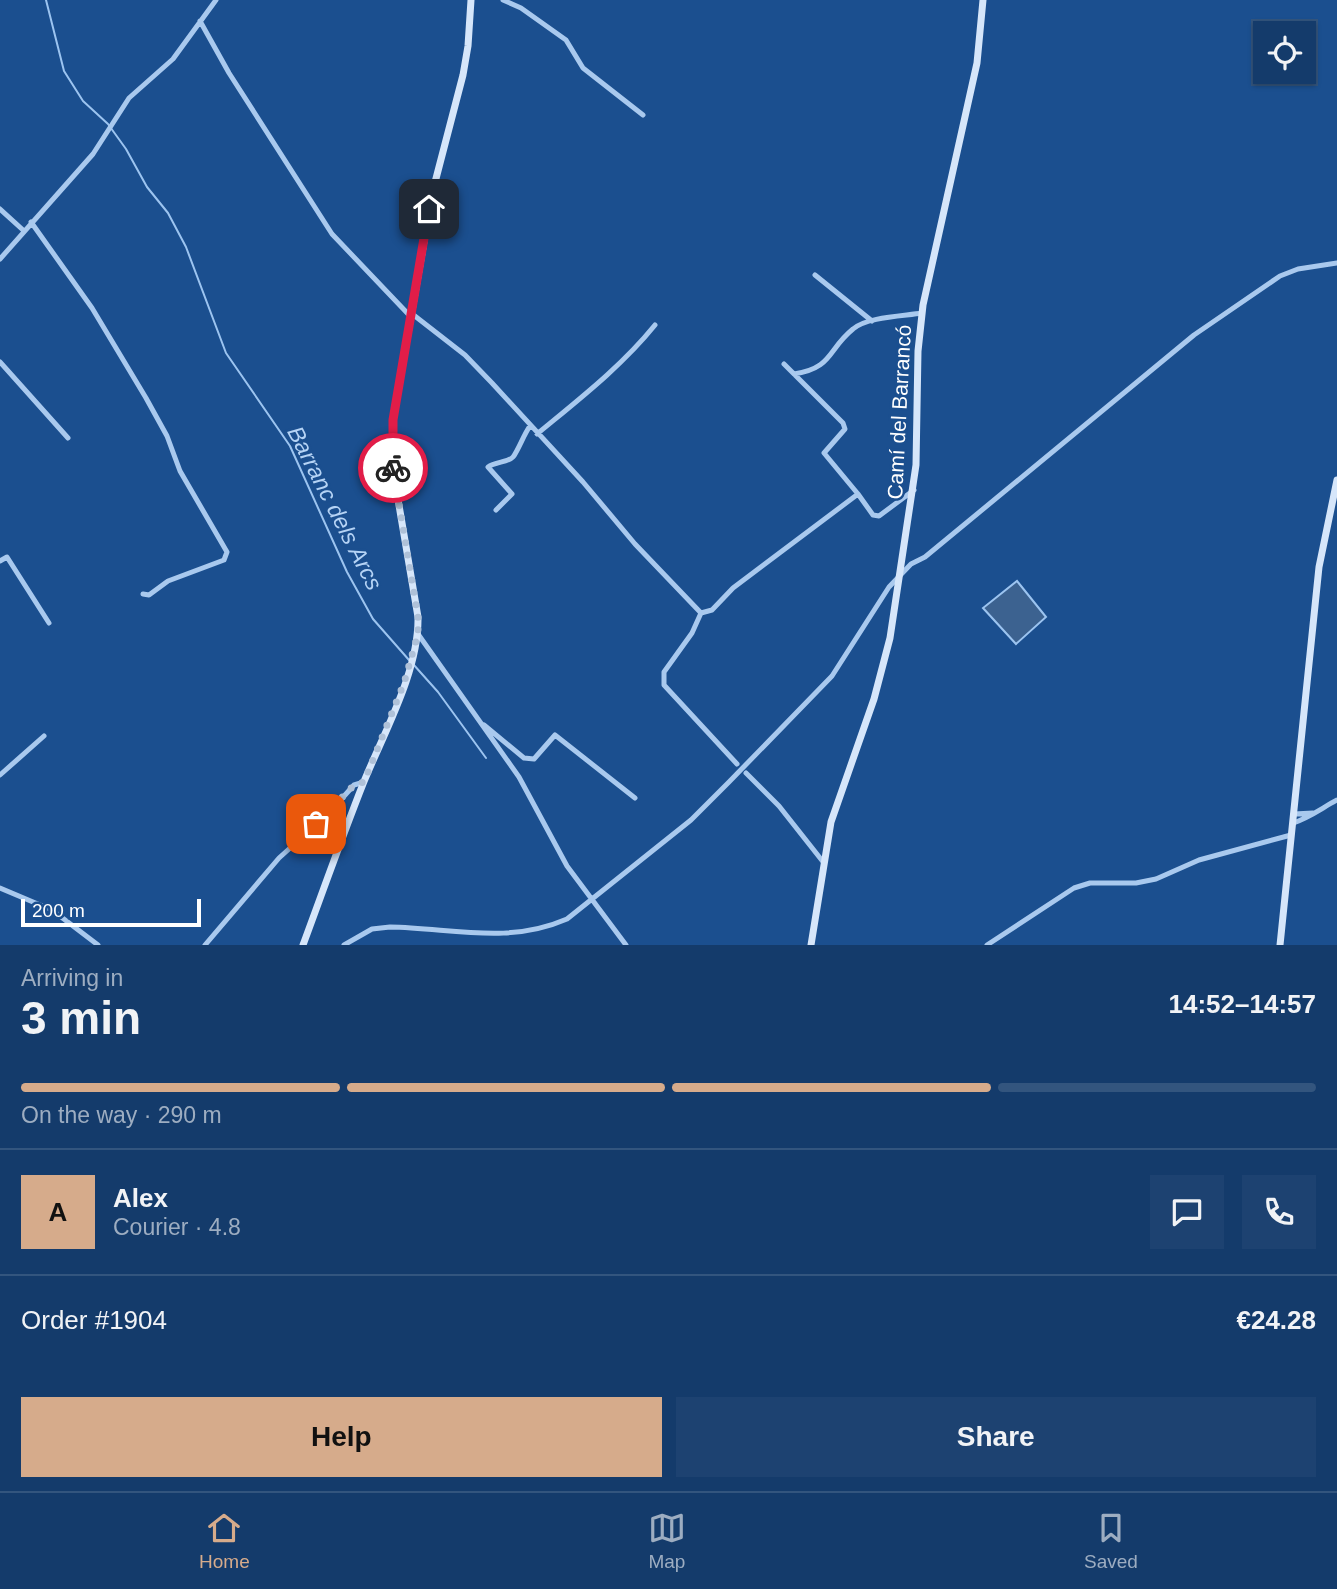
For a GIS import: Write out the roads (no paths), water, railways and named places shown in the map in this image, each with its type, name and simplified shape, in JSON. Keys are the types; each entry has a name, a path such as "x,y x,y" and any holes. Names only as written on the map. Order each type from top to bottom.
{"street":[{"path":"0,259 93,154 129,99 173,59 216,0"},
{"path":"303,945 404,683 418,634 418,617 391,445 393,420 433,190 463,75 471,0"},
{"path":"503,0 522,8 566,40 583,68 643,115"},
{"name":"Camí del Barrancó","path":"811,945 831,822 882,671 914,490 918,434 918,351 922,313 936,250 937,232 975,74 983,0"},
{"path":"200,21 229,73 332,234 411,315 465,355 583,482 635,544 701,613"},
{"path":"0,209 23,230"},
{"path":"31,222 92,308 146,398 167,436 180,471 227,551 223,560 168,581 149,595 144,594"},
{"path":"344,945 372,929 390,927 496,936 544,930 594,901 691,820 832,676 875,606 899,576 1194,335 1280,276 1337,263"},
{"path":"815,275 872,321"},
{"path":"794,374 810,372 826,363 854,327 872,321 922,313"},
{"path":"537,434 597,385 639,346 655,326"},
{"path":"0,362 68,438"},
{"path":"784,364 843,423 845,429 824,453 873,515 879,516 914,490"},
{"path":"495,510 512,494 488,467 496,461 507,461 513,457 530,426"},
{"path":"1280,945 1319,567 1337,480"},
{"path":"701,613 712,610 733,588 858,494"},
{"path":"0,561 7,557 49,623"},
{"path":"701,613 692,634 663,671 664,685 737,764"},
{"path":"418,634 519,777 567,866 626,945"},
{"path":"479,720 524,758 534,759 555,735 635,798"},
{"path":"0,765 2,773 44,736"},
{"path":"746,773 779,806 824,863"},
{"path":"205,945 279,858 329,813 354,785 364,782"},
{"path":"1293,819 1306,819 1337,800"},
{"path":"987,945 1074,888 1090,883 1136,883 1156,879 1199,860 1291,835"},
{"path":"0,888 52,910 98,945"}],"water":[{"path":"1017,581 1046,617 1016,644 983,608"}],"waterway":[{"name":"Barranc dels Arcs","path":"46,0 64,71 83,101 108,124 126,149 147,187 168,213 186,247 226,353 290,446 347,572 373,619 409,660"},
{"name":"Barranc dels Arcs","path":"413,664 438,692 486,758"}]}
